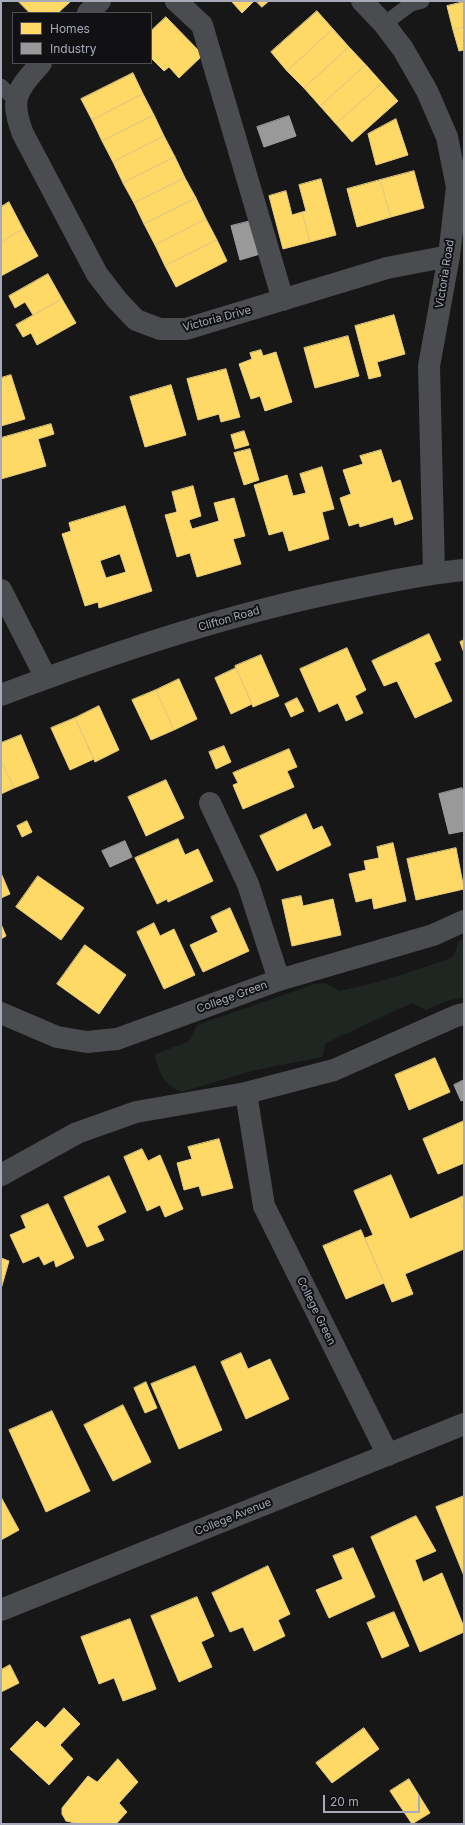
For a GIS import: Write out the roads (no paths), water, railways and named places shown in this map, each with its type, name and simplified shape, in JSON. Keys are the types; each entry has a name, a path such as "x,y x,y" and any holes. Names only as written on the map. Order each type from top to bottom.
{"street":[{"path":"89,12 100,1"},
{"path":"176,1 202,25 283,300"},
{"name":"Victoria Road","path":"362,1 384,24 403,49 419,77 447,137 457,187 449,256 429,366 434,572"},
{"name":"Victoria Drive","path":"40,64 22,84 8,93 17,118 23,134 97,274 117,300 136,320 160,329 186,329 387,268 449,256"},
{"name":"Clifton Road","path":"1,695 46,678 202,626 298,600 434,572 464,570"},
{"path":"1,590 46,678"},
{"path":"210,802 248,884 280,980"},
{"name":"College Green","path":"1,1013 57,1037 87,1042 117,1039 280,980 433,935 464,921"},
{"path":"1,1175 77,1133 136,1112 246,1093 334,1070 456,1016 464,1014"},
{"name":"College Green","path":"246,1093 264,1206 388,1455"},
{"name":"College Avenue","path":"1,1610 464,1424"}],"lane":[{"path":"384,24 411,4 422,1"}]}
